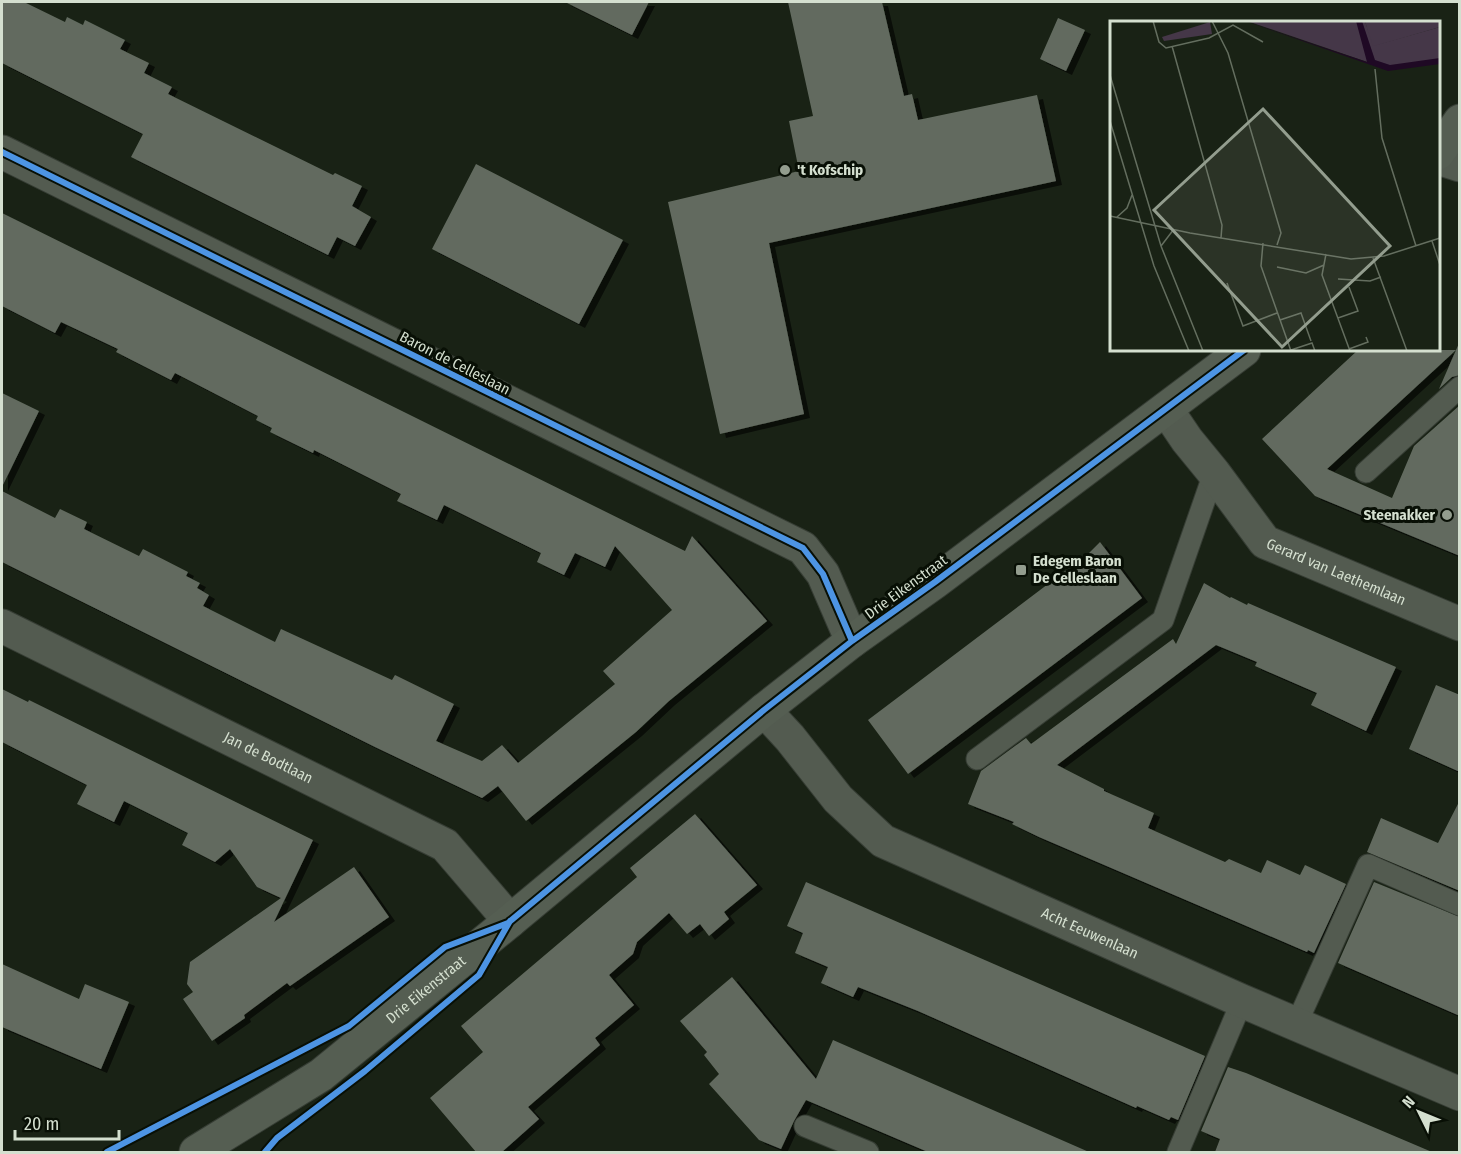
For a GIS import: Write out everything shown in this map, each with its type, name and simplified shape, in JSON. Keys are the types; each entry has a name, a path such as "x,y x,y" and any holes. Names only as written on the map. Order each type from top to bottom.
{"street":[{"path":"1440,150 1460,121"},
{"name":"Baron de Celleslaan","path":"2,152 803,548 823,574 852,641"},
{"path":"1440,159 1460,165"},
{"name":"Drie Eikenstraat","path":"206,1149 321,1075 764,710 852,641 1243,351"},
{"name":"Gerard van Laethemlaan","path":"1166,409 1265,542 1460,624"},
{"name":"Jan de Bodtlaan","path":"2,626 445,845 510,921"},
{"name":"Acht Eeuwenlaan","path":"764,710 790,738 838,799 883,842 1242,1001 1460,1094"}],"lane":[{"path":"1366,472 1460,387"},
{"path":"977,759 1163,620 1215,473"},
{"path":"1296,1024 1368,866 1460,904"},
{"path":"1178,1152 1242,1001"},
{"path":"805,1126 868,1152"}],"building":[{"path":"2,2 24,2 65,22 67,17 83,25 85,20 125,40 120,49 149,63 144,73 172,87 168,94 333,175 335,173 362,186 352,206 371,217 355,246 337,237 328,255 131,157 143,134 2,63"},
{"path":"565,2 649,2 632,35"},
{"path":"788,2 882,2 904,96 912,94 918,120 1037,95 1056,181 769,243 804,414 720,434 668,202 799,171 789,121 813,116"},
{"path":"1058,18 1085,30 1066,71 1040,59"},
{"path":"476,164 623,240 579,324 432,249"},
{"path":"2,213 685,551 692,536 767,621 526,821 498,786 482,798 2,562 2,491 55,518 60,509 87,522 84,529 139,556 143,549 188,572 186,576 200,583 197,588 209,595 203,606 275,642 281,629 392,680 395,675 454,704 436,741 482,761 502,745 518,763 615,684 603,671 672,610 615,546 605,567 575,553 564,575 537,562 541,553 444,505 437,520 397,501 401,494 314,450 313,453 270,432 272,428 256,420 258,416 175,373 171,380 116,352 118,349 61,322 55,333 2,306"},
{"path":"1460,341 1460,375 1452,377 1439,389"},
{"path":"1456,350 1327,469 1392,498 1414,446 1460,405 1460,556 1315,496 1262,439 1357,351"},
{"path":"2,393 39,411 2,487"},
{"path":"1100,542 1142,598 908,774 868,720 1089,553"},
{"path":"1204,583 1230,598 1247,605 1248,603 1396,667 1366,731 1311,705 1317,693 1255,666 1257,662 1216,645 1057,765 1104,791 1154,813 1148,828 1225,862 1229,859 1261,873 1267,860 1300,875 1305,865 1346,884 1314,953 1039,837 1012,824 1014,822 968,804 981,771 1026,738 1031,744 1173,639 1176,644"},
{"path":"1436,685 1460,695 1460,772 1409,749"},
{"path":"2,689 28,702 29,700 313,840 274,922 354,867 389,917 290,986 287,983 244,1015 245,1018 212,1041 183,999 193,992 187,984 190,962 281,898 257,887 230,849 215,862 182,845 188,833 124,801 114,822 77,804 87,785 2,742"},
{"path":"1460,800 1460,891 1367,852 1381,818 1438,843"},
{"path":"695,814 757,885 724,912 729,919 709,936 700,924 687,934 669,913 637,942 633,954 609,975 634,1005 595,1038 600,1045 528,1107 539,1119 502,1152 476,1152 430,1098 483,1052 461,1026 637,877 630,868"},
{"path":"806,882 1205,1056 1178,1120 1171,1117 1169,1120 1137,1106 1136,1108 918,1011 858,987 853,997 821,983 828,967 795,953 803,933 787,926"},
{"path":"1374,882 1460,917 1460,1016 1338,963"},
{"path":"2,964 79,999 85,984 129,1002 101,1069 2,1027"},
{"path":"732,977 816,1079 833,1040 1089,1152 928,1152 806,1100 781,1149 759,1140 709,1084 719,1074 704,1055 707,1052 680,1021"},
{"path":"1228,1067 1432,1152 1215,1152 1220,1139 1201,1131"}],"cycle path":[{"path":"2,152 803,548 823,574 852,641"},
{"path":"107,1152 349,1026 445,947 508,923 764,710 852,641 935,582 1243,351"},
{"path":"265,1152 277,1138 365,1071 479,975 510,921"}],"place":[{"name":"'t Kofschip","path":"785,170"},
{"name":"Steenakker","path":"1447,515"},
{"name":"Edegem Baron De Celleslaan","path":"1021,570"}]}
